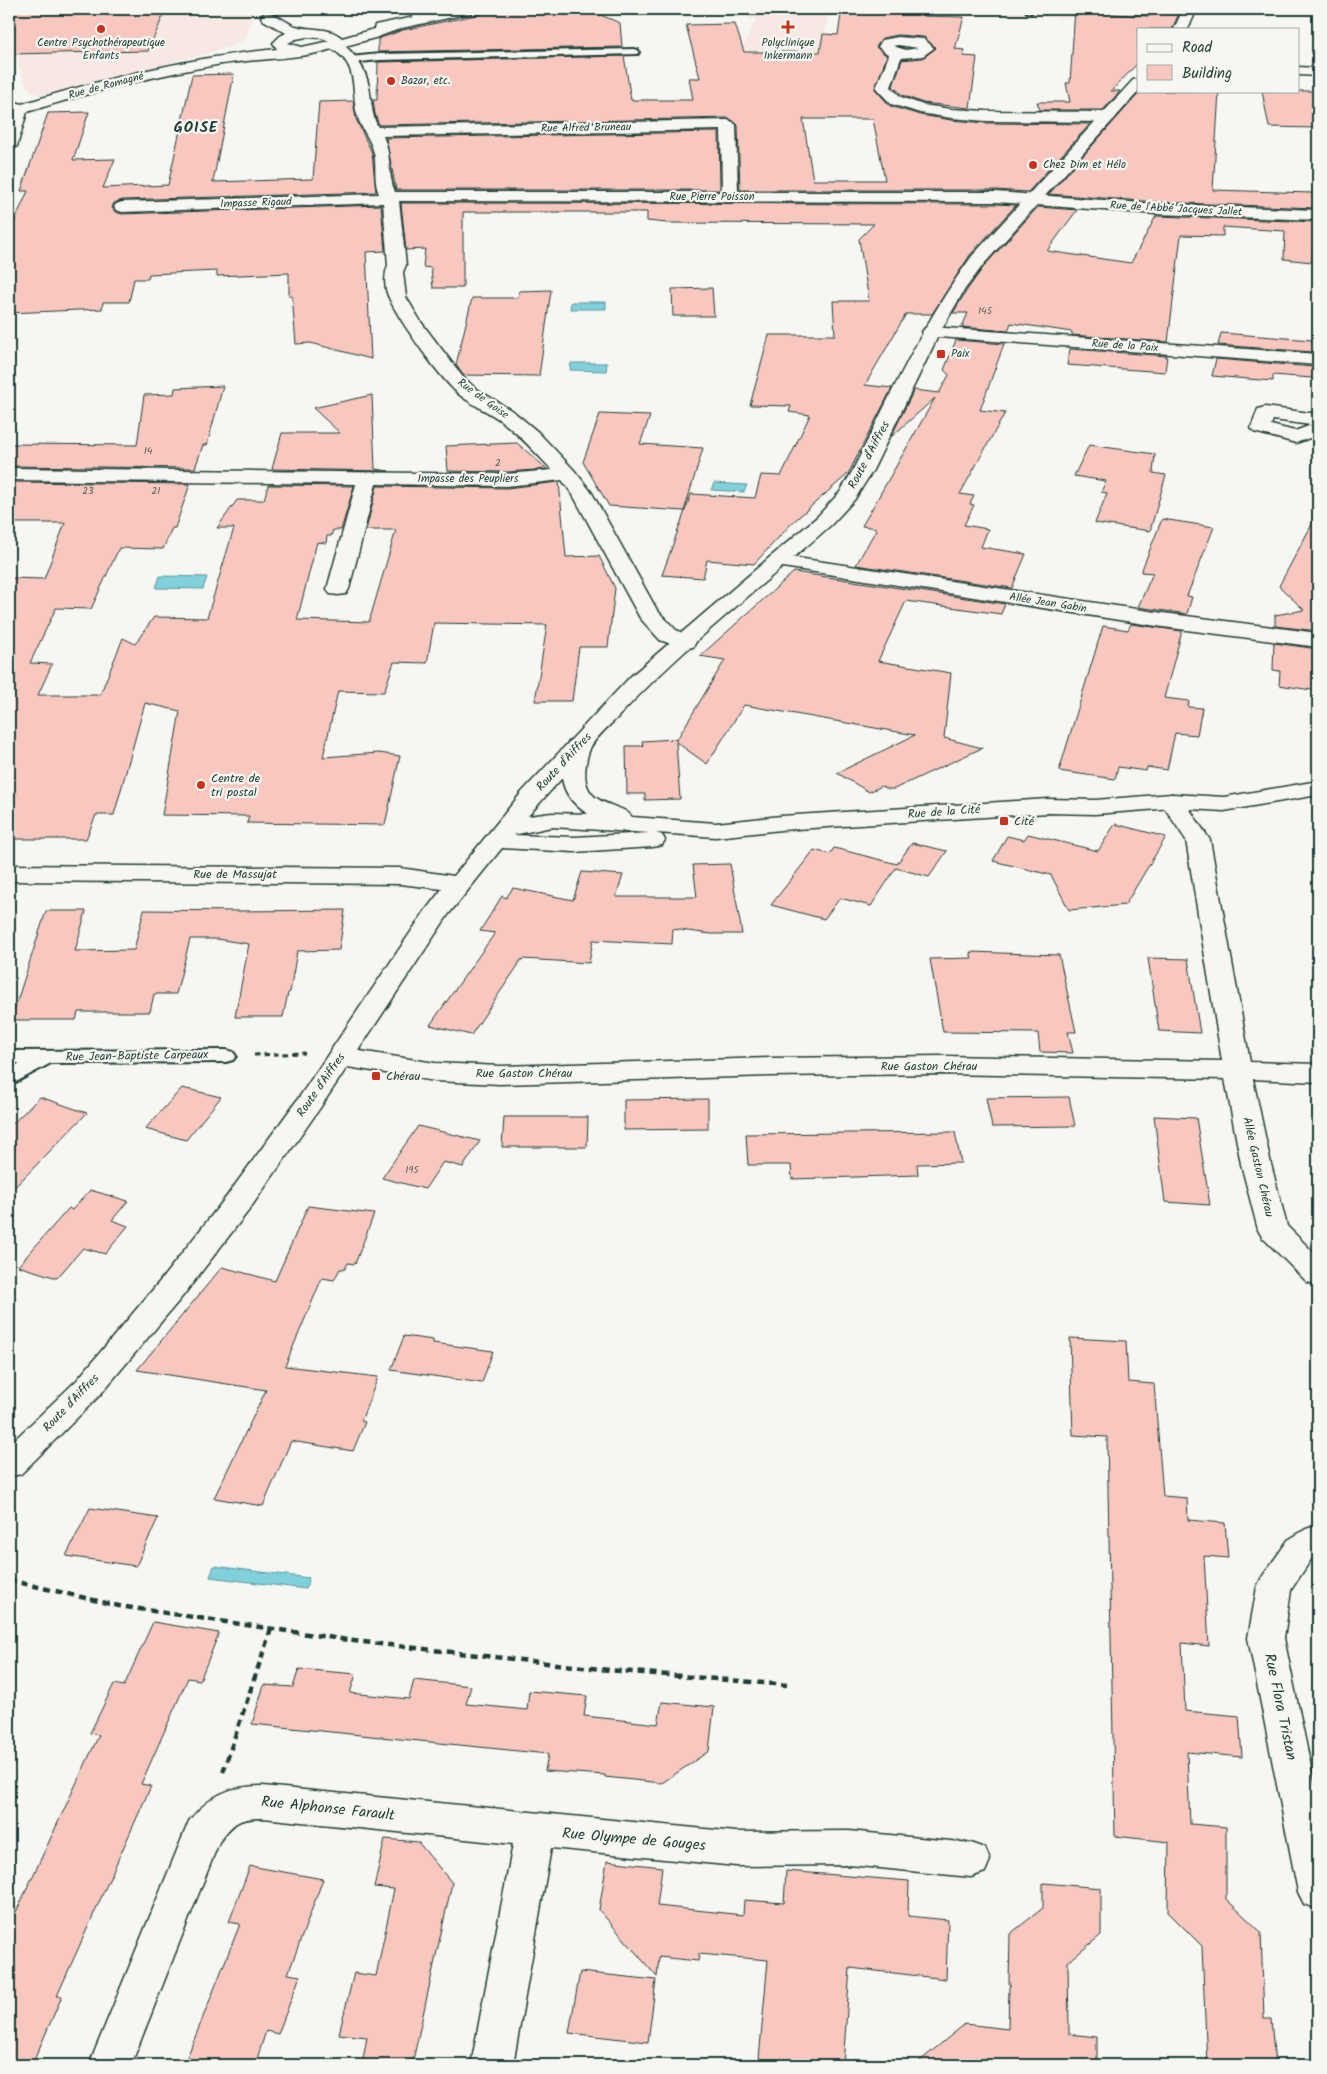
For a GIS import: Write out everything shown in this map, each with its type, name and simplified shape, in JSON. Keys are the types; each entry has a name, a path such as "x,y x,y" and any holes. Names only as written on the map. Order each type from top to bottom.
{"street":[{"path":"314,50 333,41 362,38 420,14 471,9"},
{"path":"1181,28 1190,9"},
{"path":"269,13 292,30 313,33 333,41"},
{"path":"269,13 268,25 282,40 281,45 296,50"},
{"name":"Rue de Romagné","path":"12,109 204,62 295,35 313,33"},
{"name":"Rue de Goise","path":"333,41 343,49 355,66 363,90 363,108 380,147 384,162 384,186 390,198 397,265 394,272 397,297 413,324 455,380 468,392 507,416 531,436 567,474 582,493 648,613 668,635 685,642"},
{"name":"Rue de Romagné","path":"204,62 296,50 314,50"},
{"path":"314,50 350,60"},
{"path":"898,53 894,58 883,88 889,96 902,103 942,113 968,116 1108,117"},
{"path":"1300,72 1318,72"},
{"name":"Route d'Aiffres","path":"9,1465 88,1388 172,1288 238,1203 341,1057 438,911 501,834 639,681 824,521 848,495 931,332 957,288 978,260 1137,84"},
{"path":"9,146 12,109"},
{"name":"Rue Alfred Bruneau","path":"372,132 728,125 730,197"},
{"name":"Rue Pierre Poisson","path":"390,198 996,197 1033,200"},
{"name":"Impasse Rigaud","path":"122,207 390,198"},
{"name":"Rue de l'Abbé Jacques Jallet","path":"1033,200 1156,209 1318,215"},
{"name":"Rue de la Paix","path":"931,332 1318,360"},
{"path":"1318,420 1264,413 1261,428 1296,437 1318,429"},
{"name":"Impasse des Peupliers","path":"9,474 507,480 567,474"},
{"path":"338,590 368,478"},
{"name":"Allée Jean Gabin","path":"778,561 1163,620 1318,640"},
{"name":"Rue de la Cité","path":"578,747 574,782 592,806 605,814 657,827"},
{"name":"Rue de la Cité","path":"501,834 516,843 612,843 696,835 716,830 781,823 995,809 1048,806 1095,808 1172,800 1224,804 1318,787"},
{"path":"1172,800 1198,840 1237,1070"},
{"name":"Rue de la Cité","path":"501,834 552,820 716,830"},
{"name":"Rue de Massujat","path":"9,873 400,876 460,884"},
{"name":"Rue Gaston Chérau","path":"341,1057 435,1072 500,1075 770,1067 942,1065 1318,1073"},
{"name":"Allée Gaston Chérau","path":"1237,1070 1256,1164 1273,1230 1318,1275"},
{"name":"Rue Flora Tristan","path":"1318,1538 1300,1549 1274,1587 1266,1638 1318,1892"},
{"name":"Rue Alphonse Farault","path":"226,1807 244,1802 263,1802 535,1830"},
{"path":"110,2065 203,1833 214,1818 226,1807"},
{"path":"492,2065 535,1830"},
{"name":"Rue Olympe de Gouges","path":"535,1830 736,1849 849,1848 971,1860"}],"lane":[{"path":"350,60 380,57 634,52"},
{"name":"Rue Jean-Baptiste Carpeaux","path":"9,1056 226,1056"},
{"name":"Rue Jean-Baptiste Carpeaux","path":"9,1077 48,1057"}],"path":[{"path":"226,1056 309,1053 341,1057"},
{"path":"9,1580 119,1606 354,1641 609,1670 787,1686"},
{"path":"226,1807 222,1775 271,1629"}],"shaded area":[{"path":"36,9 255,9 248,34 242,41 231,47 41,97 28,88 17,63 26,29"},
{"name":"Polyclinique Inkermann","path":"742,9 829,9 820,51 741,50 756,20 738,14"},
{"path":"829,9 1175,9 1173,11 1133,10 1133,20"}],"water":[{"path":"571,302 606,302 606,309 570,309"},
{"path":"571,363 607,363 606,371 570,370"},
{"path":"714,483 747,485 744,492 711,490"},
{"path":"160,576 207,577 203,589 156,588"},
{"path":"214,1566 309,1578 306,1589 210,1577"}],"building":[{"name":"Centre Psychothérapeutique Enfants","path":"9,9 166,9 148,51 9,54"},
{"path":"505,9 586,9 620,23 622,47 378,52 378,39 403,30"},
{"path":"1075,9 1111,9 1112,14 1149,16 1167,9 1181,9 1172,28 1137,28 1137,64 1111,91 1120,91 1103,110 1040,110 1037,102 1070,102 1066,83 1070,83"},
{"path":"851,10 924,13 923,16 964,17 955,49 965,50 963,56 977,57 970,108 923,103 902,95 893,86 902,60 923,58 936,48 924,37 898,35 882,38 876,47 887,56 875,89 890,106 920,115 951,120 986,123 1090,124 1028,192 996,190 740,190 738,125 729,118 379,125 375,114 373,100 377,100 378,62 624,56 631,100 693,100 689,78 700,78 686,25 735,24 744,52 820,52 823,34 838,35 841,15 849,15","holes":["803,119 873,119 885,180 813,180"]},
{"path":"234,74 213,182 313,179 319,102 353,101 356,119 372,153 376,192 122,200 114,203 112,208 115,212 122,214 381,205 385,251 366,252 371,359 311,343 296,344 292,296 289,296 289,273 217,276 217,271 149,274 148,279 134,279 129,302 103,302 102,309 9,313 9,253 14,234 9,233 28,191 21,191 48,113 89,112 73,160 115,159 103,188 168,185 192,75"},
{"path":"1318,91 1318,128 1269,127 1262,92"},
{"path":"1140,92 1219,92 1213,190 1312,193 1317,208 1156,202 1049,194"},
{"path":"719,132 720,190 396,190 386,138"},
{"path":"401,203 1016,205 970,255 932,314 906,314 865,385 892,388 848,474 792,523 754,564 707,560 703,578 662,575 691,494 755,498 761,475 781,476 810,415 789,412 791,406 750,405 769,335 835,335 833,301 869,301 859,239 874,224 667,223 647,221 647,212 463,212 463,288 433,288 431,268 423,267 425,249 406,250"},
{"path":"1038,207 1077,210 1047,251 1131,263 1156,216 1318,222 1318,226 1314,225 1312,262 1284,259 1285,231 1223,227 1223,236 1181,235 1168,342 1072,335 1072,332 1011,323 1008,331 962,327 968,313 953,313 967,290 985,265"},
{"path":"712,288 714,316 673,316 672,289"},
{"path":"551,290 539,376 463,375 456,365 472,298 518,298 519,291"},
{"path":"1221,333 1312,340 1313,352 1218,345"},
{"path":"956,340 1004,344 980,410 1005,413 960,494 974,496 970,504 974,505 964,525 988,529 981,547 1026,554 1012,588 856,565 877,528 862,526 935,398 891,437 914,390 939,393 949,375 944,370"},
{"path":"1070,349 1167,356 1165,372 1067,365"},
{"path":"1216,359 1313,367 1314,373 1312,378 1273,375 1273,381 1212,376"},
{"path":"223,386 207,445 203,445 195,468 9,466 9,444 137,445 144,395 174,394 175,388"},
{"path":"372,395 375,469 389,471 272,469 282,433 340,433 313,408"},
{"path":"600,414 650,416 640,444 703,448 684,511 609,506 583,462"},
{"path":"517,443 547,469 507,472 448,471 446,446"},
{"path":"1089,445 1155,454 1153,473 1166,475 1150,531 1095,523 1107,493 1101,492 1106,481 1074,476"},
{"path":"9,482 190,484 175,528 172,528 163,549 119,548 91,609 56,608 30,663 52,664 38,695 100,695 123,638 135,644 154,617 207,618 234,528 217,528 237,500 264,500 268,485 354,486 341,530 333,530 331,536 327,536 326,543 317,542 297,620 369,622 396,530 366,530 377,486 507,488 559,482 566,557 599,556 615,588 608,647 579,647 572,701 535,701 547,625 434,623 427,663 394,662 384,692 338,691 323,757 379,753 400,756 385,825 247,823 249,816 162,815 180,711 145,703 114,815 96,815 86,839 9,839 9,578 44,579 65,523 9,523"},
{"path":"1318,513 1318,631 1275,626 1275,615 1304,610 1279,586"},
{"path":"1162,519 1214,527 1187,596 1192,597 1187,614 1138,607 1153,573 1141,572"},
{"path":"794,572 1005,604 1001,614 906,601 878,661 951,673 944,738 982,748 894,789 882,786 869,792 837,773 915,735 744,705 707,764 676,742 680,799 645,800 645,794 627,794 626,746 643,746 642,741 675,739 676,741 725,660 700,656"},
{"path":"1131,624 1182,631 1164,698 1189,701 1188,707 1202,708 1197,735 1175,733 1167,770 1147,767 1146,771 1118,767 1115,779 1059,771 1103,626 1128,630"},
{"path":"1274,643 1318,649 1318,691 1279,685 1280,671 1273,670"},
{"path":"1115,824 1166,837 1125,905 1069,910 1051,875 993,861 1007,836 1024,840 1028,834 1098,851"},
{"path":"912,843 947,851 929,877 896,868 871,906 840,898 824,919 771,905 814,850 830,854 834,848 897,864"},
{"path":"730,864 742,934 711,934 673,929 672,944 593,940 589,963 523,959 471,1035 430,1025 495,933 480,931 502,896 506,898 513,888 573,900 582,872 623,875 616,897 697,897 693,865"},
{"path":"144,910 345,910 339,950 297,951 290,992 288,993 283,1017 235,1017 249,944 217,939 190,939 176,994 154,994 150,1012 78,1012 76,1020 11,1020 46,911 86,911 75,951 134,950"},
{"path":"970,952 1059,955 1076,1032 1068,1032 1073,1053 1040,1052 1038,1033 943,1032 930,959 972,958"},
{"path":"1148,958 1188,959 1200,1033 1159,1031"},
{"path":"182,1088 221,1097 186,1140 145,1129"},
{"path":"40,1097 87,1113 9,1193 9,1127"},
{"path":"1069,1097 1075,1126 992,1127 986,1098"},
{"path":"708,1099 708,1129 624,1130 624,1100"},
{"path":"1154,1116 1196,1118 1210,1205 1165,1202"},
{"path":"504,1117 588,1117 587,1147 502,1147"},
{"path":"418,1126 480,1141 463,1167 443,1162 425,1189 382,1178"},
{"path":"955,1132 961,1163 917,1164 918,1175 792,1179 791,1165 748,1165 746,1134"},
{"path":"90,1190 128,1201 112,1220 128,1226 105,1254 83,1248 57,1278 18,1266 69,1208 72,1210"},
{"path":"308,1206 374,1214 355,1264 348,1263 345,1269 340,1269 334,1280 322,1278 285,1366 378,1377 361,1421 365,1422 353,1451 291,1441 263,1506 214,1498 266,1390 137,1370 222,1267 275,1281"},
{"path":"404,1336 433,1340 433,1343 493,1351 482,1383 391,1370"},
{"path":"1070,1338 1126,1341 1128,1382 1154,1384 1163,1496 1187,1498 1188,1520 1225,1523 1228,1558 1204,1556 1209,1646 1182,1643 1185,1711 1239,1716 1242,1757 1187,1752 1190,1824 1226,1827 1226,1899 1261,1932 1264,2019 1271,2019 1275,2065 1207,2065 1202,1946 1168,1912 1169,1842 1115,1836 1107,1437 1073,1435"},
{"path":"90,1508 158,1518 136,1566 66,1556"},
{"path":"153,1622 219,1633 200,1680 188,1678 141,1784 151,1786 57,1996 62,1996 32,2065 9,2065 9,1927 99,1735 90,1733 114,1684 124,1686"},
{"path":"299,1669 356,1674 350,1693 409,1699 414,1680 471,1686 466,1704 527,1710 529,1691 587,1696 584,1716 658,1724 662,1702 714,1707 709,1751 662,1783 605,1777 605,1775 545,1771 548,1754 252,1724 264,1685 293,1687"},
{"path":"385,1839 418,1842 452,1883 412,2065 362,2065 367,2037 339,2034 354,1973 376,1976 394,1889 374,1887"},
{"path":"607,1861 662,1867 657,1906 743,1915 744,1900 784,1903 786,1871 909,1881 908,1916 948,1920 946,1979 850,1968 843,2065 820,2065 759,2059 768,1960 699,1954 698,1961 659,1957 657,1977 599,1910"},
{"path":"250,1866 323,1879 288,1974 300,1976 278,2034 266,2031 255,2065 184,2065 240,1924 229,1922"},
{"path":"1043,1883 1101,1888 1101,1935 1068,1962 1069,2034 1097,2037 1097,2065 915,2065 965,2024 1008,2029 1009,1987 1011,1985 1009,1985 1010,1934 1043,1908"},
{"path":"580,1972 656,1980 648,2042 569,2033"}],"place":[{"name":"Polyclinique Inkermann","path":"788,27"},
{"name":"Centre Psychothérapeutique Enfants","path":"101,29"},
{"name":"Bazar, etc.","path":"391,81"},
{"name":"Chez Dim et Hélo","path":"1033,165"},
{"name":"Paix","path":"941,354"},
{"name":"Centre de tri postal","path":"201,785"},
{"name":"Cité","path":"1004,821"},
{"name":"Chérau","path":"376,1076"}],"district":[{"name":"GOISE","path":"196,128"}]}
